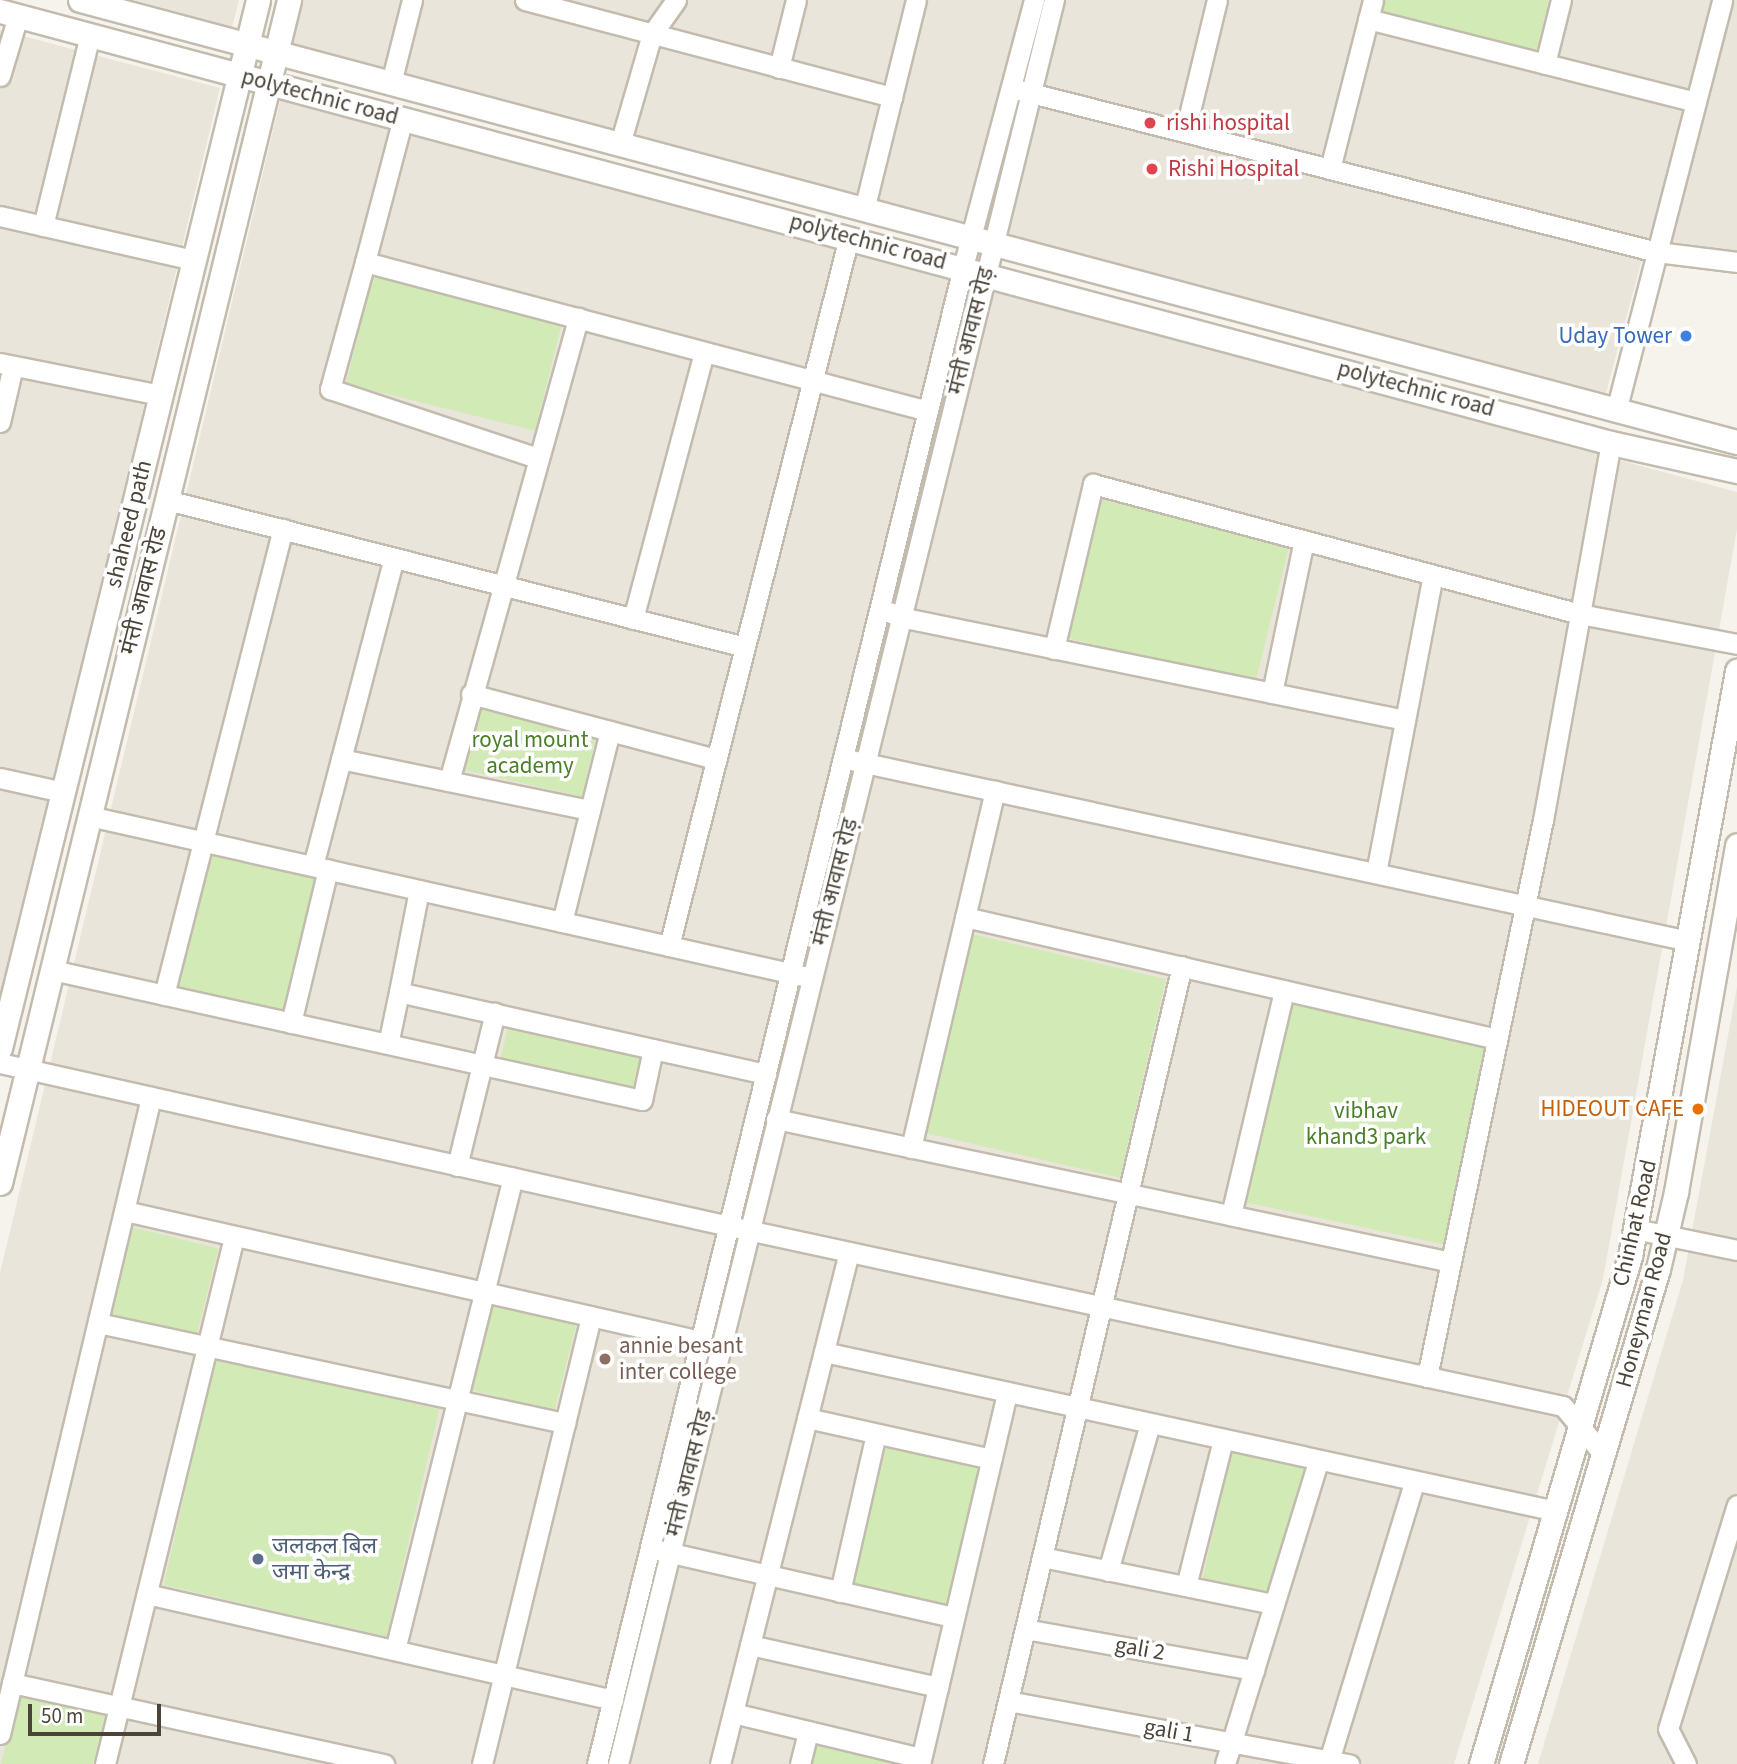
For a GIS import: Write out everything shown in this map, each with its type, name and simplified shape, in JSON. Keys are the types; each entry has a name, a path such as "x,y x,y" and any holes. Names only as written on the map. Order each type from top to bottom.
{"street":[{"path":"80,0 1737,442"},
{"name":"shaheed path","path":"0,1048 258,0"},
{"name":"मंत्ती आवास रोड","path":"0,1183 289,0"},
{"path":"391,83 412,0"},
{"path":"527,0 892,97"},
{"path":"620,144 652,34 676,0"},
{"path":"779,68 796,0"},
{"path":"864,210 916,0"},
{"path":"982,241 1011,88 1034,0"},
{"name":"मंत्ती आवास रोड़","path":"618,1764 660,1551 748,1230 900,617 974,270 1031,92 1054,0"},
{"path":"1185,132 1217,0"},
{"path":"1545,64 1562,0"},
{"path":"1616,411 1722,0"},
{"path":"1330,169 1371,10 1545,64 1696,102"},
{"path":"0,76 9,13"},
{"name":"polytechnic road","path":"9,13 1611,443 1737,471"},
{"path":"43,226 90,35"},
{"path":"1011,88 1657,252 1737,262"},
{"path":"402,118 330,389 538,458"},
{"path":"0,216 194,260"},
{"path":"669,946 849,237"},
{"path":"365,262 928,411"},
{"path":"597,1764 613,1700 660,1551 701,1341 928,411 974,270"},
{"path":"449,781 471,694 578,318"},
{"path":"633,619 704,352"},
{"path":"0,422 7,365 160,395"},
{"path":"1427,1377 1525,906 1611,443"},
{"path":"1054,649 1093,484 1580,614 1737,644"},
{"path":"167,500 745,647"},
{"path":"164,995 283,529"},
{"path":"1272,693 1304,540"},
{"path":"291,1023 341,759 394,558"},
{"path":"1376,873 1433,575"},
{"path":"880,608 900,617 1405,720"},
{"name":"Chinhat Road","path":"1481,1764 1581,1427 1635,1229 1737,671"},
{"path":"471,694 716,759"},
{"path":"562,922 610,730"},
{"path":"843,758 1689,941"},
{"path":"341,759 590,810"},
{"path":"0,778 63,792"},
{"path":"911,1148 995,791"},
{"path":"89,816 811,977"},
{"name":"Honeyman Road","path":"1511,1764 1666,1235 1737,845"},
{"path":"388,1044 419,890"},
{"path":"965,917 1497,1038"},
{"path":"993,1764 1182,967"},
{"path":"52,970 642,1100 653,1049"},
{"path":"1231,1215 1284,990"},
{"path":"399,992 766,1074"},
{"path":"457,1166 495,1013"},
{"path":"0,1063 729,1226 1563,1406 1603,1454"},
{"path":"0,1734 151,1097"},
{"path":"776,1119 1451,1262"},
{"path":"395,1650 513,1178"},
{"path":"125,1211 701,1341"},
{"path":"1635,1229 1737,1250"},
{"path":"105,1764 234,1237"},
{"path":"720,1764 849,1252"},
{"path":"482,1764 591,1316"},
{"path":"98,1323 565,1423"},
{"path":"824,1352 1556,1511"},
{"path":"733,1713 921,1761 1007,1392"},
{"path":"807,1418 992,1459"},
{"path":"1108,1571 1150,1424"},
{"path":"840,1592 876,1434"},
{"path":"1186,1586 1223,1440"},
{"path":"1225,1764 1318,1461"},
{"path":"1329,1762 1414,1482"},
{"path":"1686,1764 1668,1729 1737,1505"},
{"path":"660,1551 954,1617"},
{"path":"1042,1557 1274,1604"},
{"path":"147,1594 613,1700"},
{"name":"gali 2","path":"1025,1629 1254,1670"},
{"path":"750,1645 938,1687"},
{"path":"12,1683 382,1764"},
{"name":"gali 1","path":"1008,1701 1349,1764"},
{"path":"800,1764 808,1731"}],"shaded area":[{"path":"134,0 239,0 232,27"},
{"path":"303,0 1737,0 1737,260 1648,237 1606,393 292,46"},
{"path":"0,30 220,88 0,1008"},
{"path":"281,97 1737,492 1737,529 1603,1279 1454,1764 0,1764 0,1273"},
{"path":"1737,987 1737,1764 1538,1764 1683,1280"}],"green space":[{"path":"1382,0 1549,0 1536,52 1379,13"},
{"path":"373,275 562,322 535,431 346,384"},
{"path":"1101,499 1289,546 1255,685 1066,638"},
{"name":"royal mount academy","path":"477,709 596,736 582,797 463,769"},
{"path":"210,852 318,879 284,1015 176,988"},
{"path":"971,934 1166,979 1120,1178 925,1133"},
{"name":"vibhav khand3 park","path":"1289,1004 1487,1046 1444,1245 1247,1203"},
{"path":"509,1023 643,1054 635,1091 500,1060"},
{"path":"132,1227 218,1249 196,1337 110,1315"},
{"path":"490,1302 576,1324 555,1411 468,1389"},
{"path":"216,1358 439,1410 387,1637 164,1585"},
{"path":"886,1446 980,1468 948,1605 854,1583"},
{"path":"1232,1451 1304,1468 1275,1594 1203,1578"},
{"path":"18,1694 105,1715 93,1764 1,1764"},
{"path":"815,1741 910,1764 809,1764"}],"place":[{"name":"rishi hospital","path":"1150,123"},
{"name":"Rishi Hospital","path":"1152,169"},
{"name":"Uday Tower","path":"1686,336"},
{"name":"HIDEOUT CAFE","path":"1698,1109"},
{"name":"annie besant inter college","path":"605,1359"},
{"name":"जलकल बिल जमा केन्द्र","path":"258,1559"}]}
